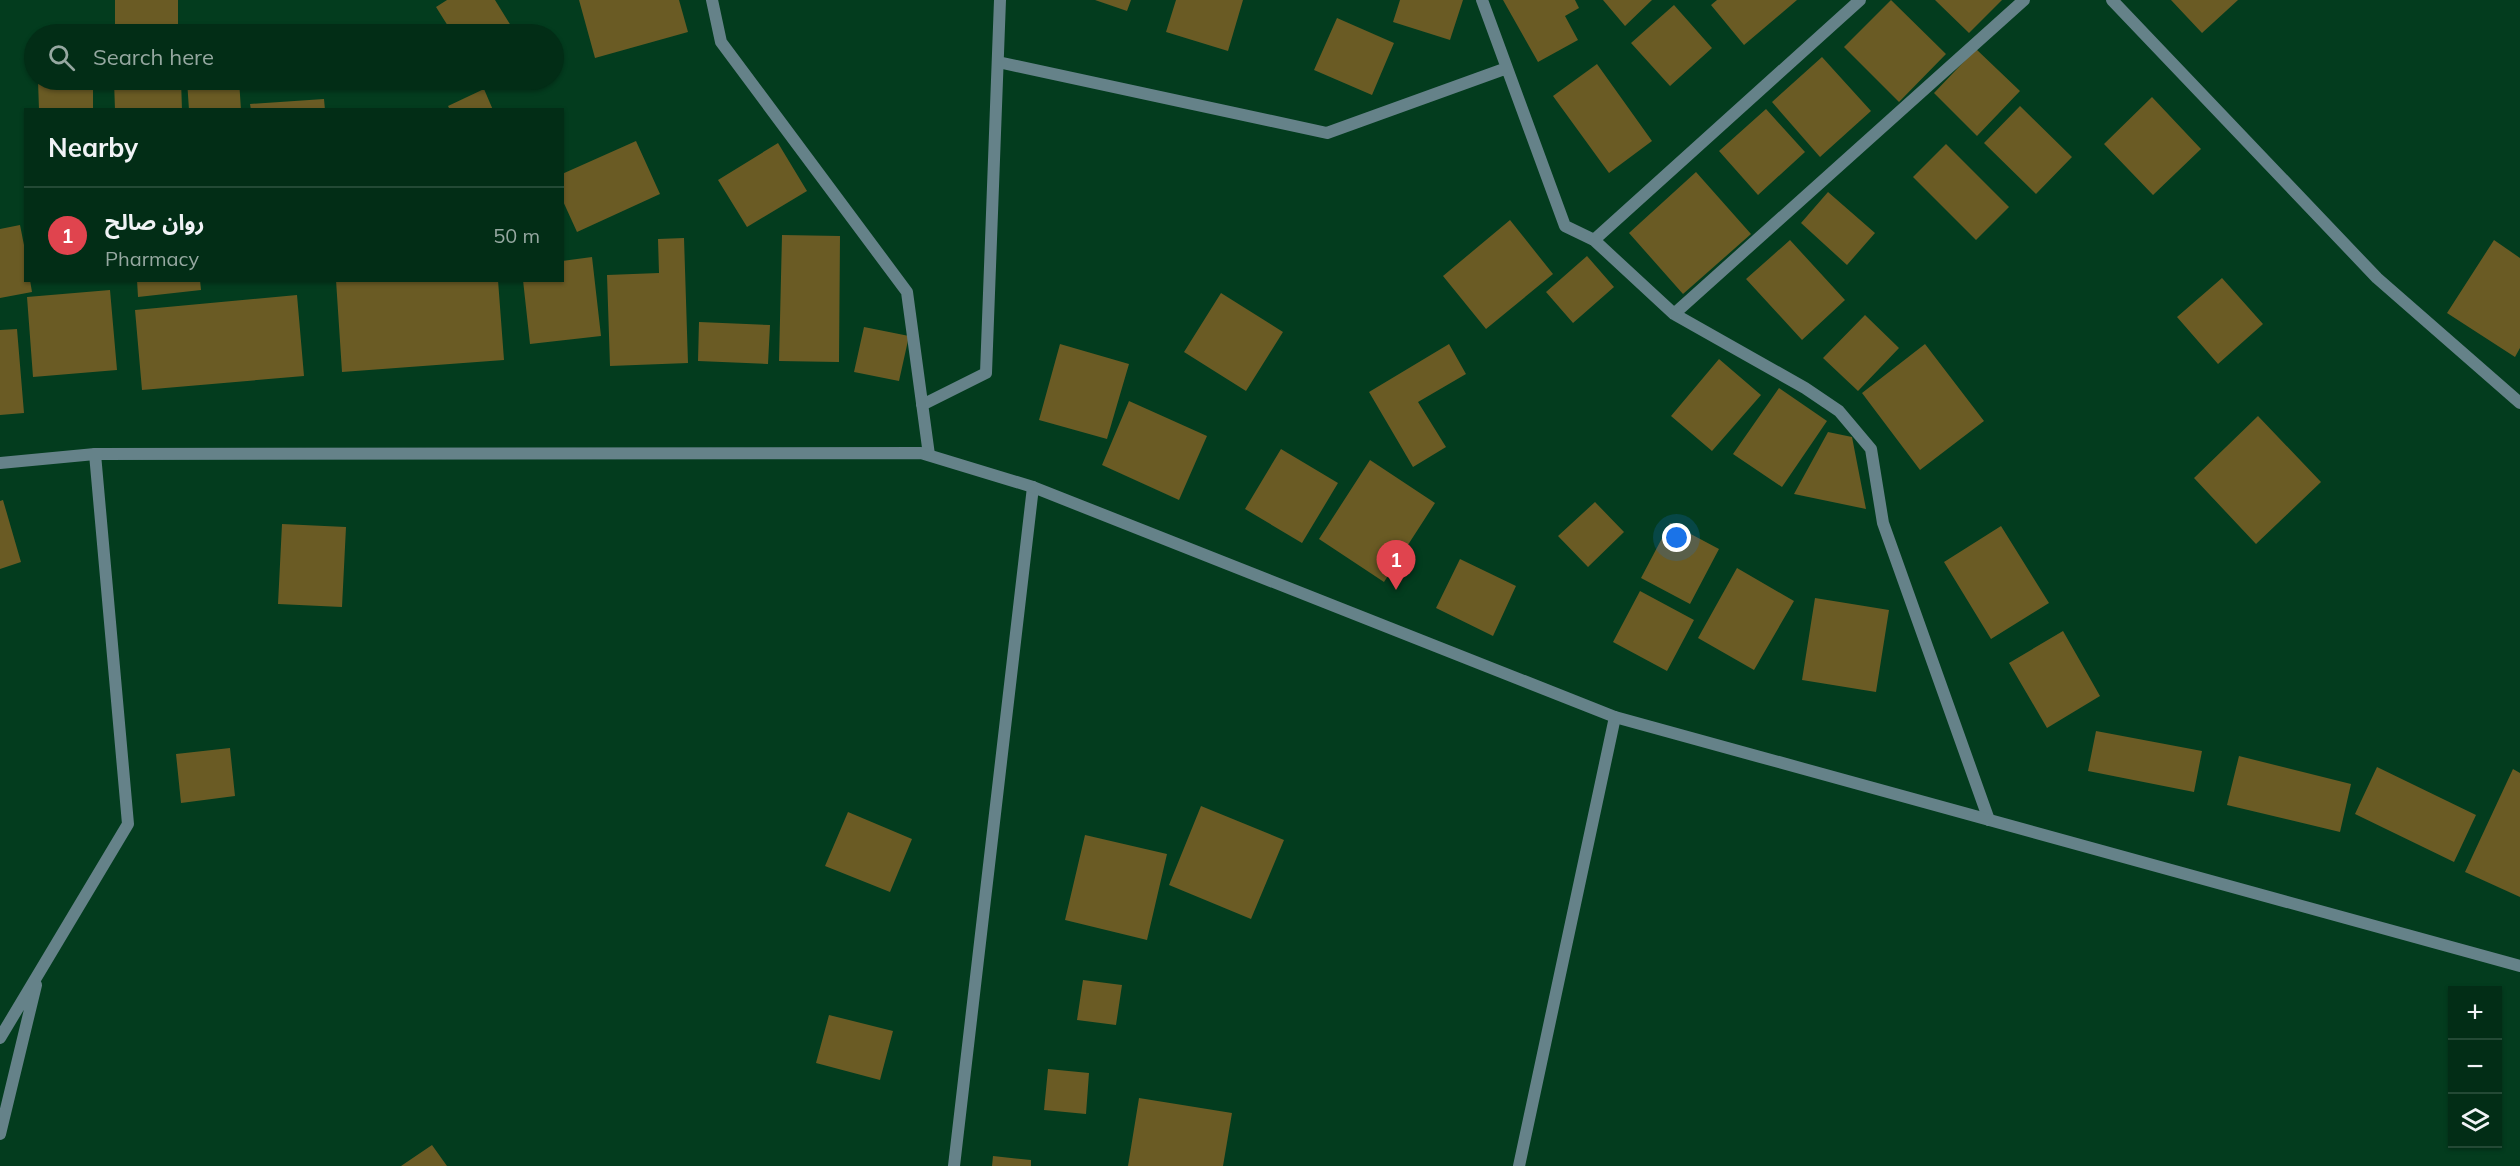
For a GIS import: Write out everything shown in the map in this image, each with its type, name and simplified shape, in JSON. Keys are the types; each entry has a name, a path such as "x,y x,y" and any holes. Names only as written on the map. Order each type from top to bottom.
{"street":[{"path":"712,0 721,42 907,292 929,455"},
{"path":"922,405 986,373 1000,0"},
{"path":"1482,0 1565,226 1594,240 1674,314 1805,388 1839,411 1871,449 1883,523 1989,820"},
{"path":"1594,240 1860,0"},
{"path":"1674,314 2024,0"},
{"path":"2112,0 2377,278 2520,403"},
{"path":"998,62 1327,133 1507,68"},
{"path":"0,463 94,454 921,453 1033,486 1615,717 2520,966"},
{"path":"0,1038 128,824 94,454"},
{"path":"954,1166 1033,486"},
{"path":"1519,1166 1615,717"},
{"path":"0,1134 39,973"}],"building":[{"path":"115,0 178,0 178,24 115,24"},
{"path":"447,0 495,0 510,24 447,24 436,7"},
{"path":"579,0 679,0 688,32 595,58"},
{"path":"1095,0 1131,0 1127,11"},
{"path":"1176,0 1243,0 1228,51 1166,32"},
{"path":"1400,0 1463,0 1450,40 1393,22"},
{"path":"1503,0 1575,0 1579,8 1565,16 1578,40 1538,62"},
{"path":"1603,0 1652,0 1625,26"},
{"path":"1717,0 1797,0 1744,45 1711,5"},
{"path":"1891,0 1946,54 1899,102 1844,47"},
{"path":"1935,0 2002,0 1969,33"},
{"path":"2171,0 2238,0 2202,33"},
{"path":"1674,5 1712,48 1670,86 1631,43"},
{"path":"1337,18 1394,43 1372,95 1314,70"},
{"path":"1976,49 2020,91 1977,136 1934,93"},
{"path":"1822,57 1871,111 1820,157 1772,102"},
{"path":"1597,64 1652,141 1609,173 1553,96"},
{"path":"38,90 93,90 93,108 39,108"},
{"path":"114,90 181,90 182,108 115,108"},
{"path":"188,90 240,90 241,108 189,108"},
{"path":"484,90 492,108 449,108 448,106"},
{"path":"2152,97 2201,149 2153,195 2104,144"},
{"path":"324,99 325,108 251,108 250,104"},
{"path":"2020,106 2072,157 2036,194 1984,143"},
{"path":"1766,109 1805,152 1758,195 1719,151"},
{"path":"636,141 660,194 577,232 564,203 564,173"},
{"path":"778,143 807,191 747,227 718,180"},
{"path":"1946,144 2009,207 1976,240 1913,177"},
{"path":"1696,172 1751,234 1683,294 1629,233"},
{"path":"1828,192 1875,233 1847,265 1801,223"},
{"path":"1510,220 1553,274 1486,329 1443,276"},
{"path":"20,225 24,245 24,282 30,282 32,292 0,298 0,229"},
{"path":"782,235 840,236 839,362 779,361"},
{"path":"684,238 688,363 610,366 607,275 659,273 658,239"},
{"path":"1790,240 1845,300 1802,340 1746,279"},
{"path":"2494,240 2520,258 2520,348 2515,357 2447,313"},
{"path":"1587,256 1614,287 1573,323 1546,292"},
{"path":"592,257 601,336 530,344 523,282 564,282 564,261"},
{"path":"2222,278 2263,324 2218,364 2177,317"},
{"path":"137,282 200,282 201,290 138,297"},
{"path":"336,282 498,282 504,360 342,372"},
{"path":"110,290 117,370 33,377 27,297"},
{"path":"1221,293 1283,332 1246,391 1184,352"},
{"path":"297,295 304,376 142,390 135,310"},
{"path":"1865,315 1899,348 1858,391 1823,358"},
{"path":"699,322 770,325 768,364 698,361"},
{"path":"864,327 909,336 899,381 854,372"},
{"path":"17,329 24,413 0,415 0,330"},
{"path":"1060,344 1129,364 1107,439 1039,420"},
{"path":"1449,344 1466,374 1418,402 1446,447 1413,467 1369,392"},
{"path":"1925,344 1984,421 1920,470 1862,393"},
{"path":"1719,359 1761,395 1712,451 1671,416"},
{"path":"1779,388 1827,421 1782,487 1733,454"},
{"path":"1129,401 1207,436 1179,500 1102,465"},
{"path":"2258,416 2321,482 2256,544 2194,478"},
{"path":"1828,432 1852,437 1866,509 1794,494"},
{"path":"1281,449 1338,483 1302,543 1245,509"},
{"path":"1370,460 1435,503 1384,582 1319,539"},
{"path":"3,500 21,562 0,569 0,501"},
{"path":"1595,502 1624,532 1588,567 1558,536"},
{"path":"1670,523 1719,549 1690,604 1641,578"},
{"path":"282,524 346,527 342,607 278,604"},
{"path":"2001,526 2049,603 1991,639 1944,562"},
{"path":"1460,559 1516,586 1493,636 1436,608"},
{"path":"1737,568 1794,601 1754,670 1698,638"},
{"path":"1640,591 1694,620 1667,671 1613,642"},
{"path":"1815,598 1889,610 1876,692 1802,680"},
{"path":"2063,631 2100,696 2047,728 2009,663"},
{"path":"2096,731 2202,751 2194,792 2088,771"},
{"path":"230,748 235,796 181,803 176,754"},
{"path":"2239,756 2351,784 2340,832 2227,805"},
{"path":"2377,767 2476,815 2454,862 2355,814"},
{"path":"2513,769 2520,773 2520,897 2465,872"},
{"path":"1201,806 1284,840 1251,919 1169,885"},
{"path":"848,812 912,839 890,892 825,866"},
{"path":"1085,835 1167,854 1147,940 1065,920"},
{"path":"1083,980 1122,985 1116,1025 1077,1020"},
{"path":"829,1015 893,1031 880,1080 816,1063"},
{"path":"1048,1069 1089,1073 1086,1114 1044,1110"},
{"path":"1139,1098 1232,1113 1223,1166 1128,1166"},
{"path":"432,1145 447,1166 401,1166"},
{"path":"993,1156 1031,1160 1031,1166 992,1166"}],"place":[{"name":"روان صالح","path":"1396,590"}]}
